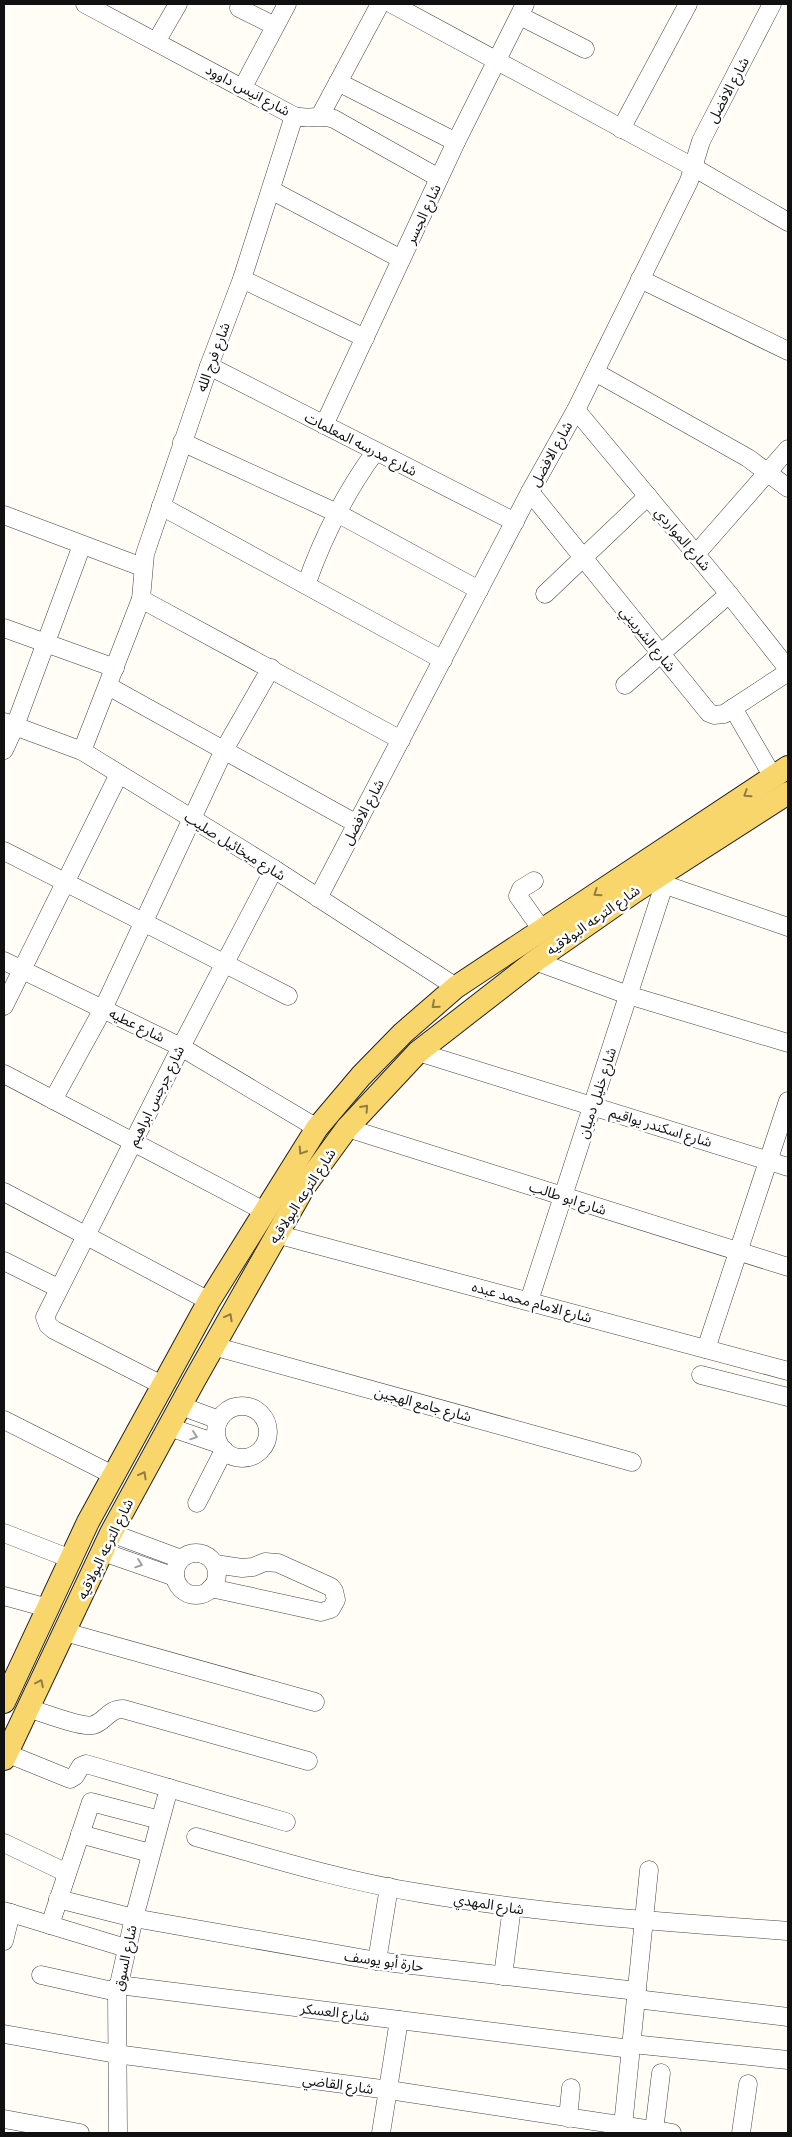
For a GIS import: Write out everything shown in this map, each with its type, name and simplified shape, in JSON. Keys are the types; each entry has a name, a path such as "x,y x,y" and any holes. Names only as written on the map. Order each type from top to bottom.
{"main road":[{"name":"شارع الترعه البولاقيه","path":"5,1756 107,1543 213,1346 304,1187 347,1128 418,1052 535,961 643,883 781,772"},
{"name":"شارع الترعه البولاقيه","path":"4,1702 9,1679 48,1608 88,1522 113,1474 209,1301 317,1128 368,1069 403,1033 456,987 542,930 643,883 788,793"},
{"path":"88,1522 107,1543"}],"street":[{"path":"156,42 178,4"},
{"path":"243,87 287,4"},
{"path":"320,116 380,4"},
{"path":"392,4 692,167 788,222"},
{"path":"621,129 688,4"},
{"name":"شارع الافضل","path":"318,898 530,492 576,410 689,181 701,141 772,4"},
{"name":"شارع انيس داوود","path":"95,6 156,42 294,116 303,118 320,116 334,119 439,178"},
{"path":"239,8 275,26"},
{"path":"522,10 585,50"},
{"name":"شارع الجسر","path":"324,425 456,142 522,10"},
{"path":"338,82 456,142"},
{"name":"شارع فرج الله","path":"82,752 141,599 143,586 142,567 161,506 209,366 242,279 294,116"},
{"path":"271,190 401,259"},
{"path":"242,279 365,338"},
{"path":"640,279 788,351"},
{"name":"شارع مدرسه المعلمات","path":"209,366 515,522"},
{"path":"595,372 769,472 788,488"},
{"name":"شارع المواردي","path":"576,410 729,594 788,670"},
{"path":"182,442 337,513 479,590"},
{"path":"696,554 788,449"},
{"path":"306,585 315,560 337,513 362,470 375,452"},
{"name":"شارع الشربيني","path":"530,492 709,713 719,715 733,708 788,670"},
{"path":"545,594 648,496"},
{"path":"161,506 442,660"},
{"path":"4,515 142,567"},
{"path":"4,750 10,724 46,643 82,545"},
{"path":"625,686 729,594"},
{"path":"141,599 401,740"},
{"path":"4,628 114,668"},
{"path":"53,1100 103,1009 224,750 271,668"},
{"path":"108,686 357,824"},
{"path":"733,708 781,772"},
{"name":"شارع ميخائيل صليب","path":"10,724 82,752 274,869 456,987"},
{"path":"4,1006 119,774"},
{"path":"4,851 288,996"},
{"name":"شارع جرجس ابراهيم","path":"162,1385 48,1325 45,1317 181,1047 274,869"},
{"path":"534,881 521,889 518,896 542,930"},
{"path":"643,883 788,927"},
{"name":"شارع خليل دميان","path":"529,1302 628,995 643,883"},
{"name":"شارع عطيه","path":"4,961 181,1047 317,1128"},
{"path":"535,961 628,995 788,1043"},
{"name":"شارع اسكندر يواقيم","path":"418,1052 788,1167"},
{"path":"4,1074 264,1211"},
{"path":"706,1349 788,1101"},
{"name":"شارع ابو طالب","path":"347,1128 788,1267"},
{"path":"4,1192 209,1301"},
{"name":"شارع الامام محمد عبده","path":"276,1234 788,1371"},
{"path":"4,1261 58,1288"},
{"name":"شارع جامع الهجين","path":"213,1346 632,1462"},
{"path":"728,1382 733,1356"},
{"path":"701,1375 788,1397"},
{"path":"181,1406 219,1420"},
{"path":"169,1427 222,1447 238,1458 254,1455 266,1444 268,1428 261,1413 246,1406 230,1409 219,1420 216,1436 222,1447"},
{"path":"4,1420 113,1474"},
{"path":"197,1503 222,1447"},
{"path":"4,1534 71,1559"},
{"path":"107,1543 181,1559"},
{"path":"107,1543 175,1577"},
{"path":"199,1553 205,1555 214,1564 217,1577 211,1588 199,1594 186,1592 177,1583 175,1577 177,1564 186,1555 199,1553"},
{"path":"211,1588 321,1612 331,1609 336,1600 331,1587 285,1565 265,1562 247,1568 214,1564"},
{"path":"242,1595 247,1568"},
{"path":"4,1596 48,1608"},
{"path":"65,1632 316,1702"},
{"path":"28,1708 88,1726 98,1723 112,1710 123,1709 308,1761"},
{"path":"5,1756 70,1779 76,1776 81,1766 86,1764 286,1822"},
{"name":"شارع السوق","path":"118,2133 116,2004 126,1948 169,1788"},
{"path":"50,1925 91,1802 160,1820"},
{"path":"80,1834 150,1853"},
{"name":"شارع المهدي","path":"196,1837 306,1868 389,1887 512,1908 788,1931"},
{"path":"4,1843 67,1873"},
{"path":"623,2126 649,1870"},
{"path":"377,1961 389,1887"},
{"name":"حارة أبو يوسف","path":"58,1899 134,1918 377,1961 503,1976 788,2017"},
{"path":"503,1976 512,1908"},
{"path":"4,1941 8,1912 126,1948"},
{"name":"شارع العسكر","path":"41,1975 108,1990 112,1990 119,1985 631,2047 788,2060"},
{"path":"381,2133 400,2020"},
{"name":"شارع القاضي","path":"4,2034 116,2054 389,2090 672,2133"},
{"path":"654,2130 661,2073"},
{"path":"741,2133 748,2084"},
{"path":"568,2118 571,2088"},
{"path":"4,2119 80,2133"}]}
